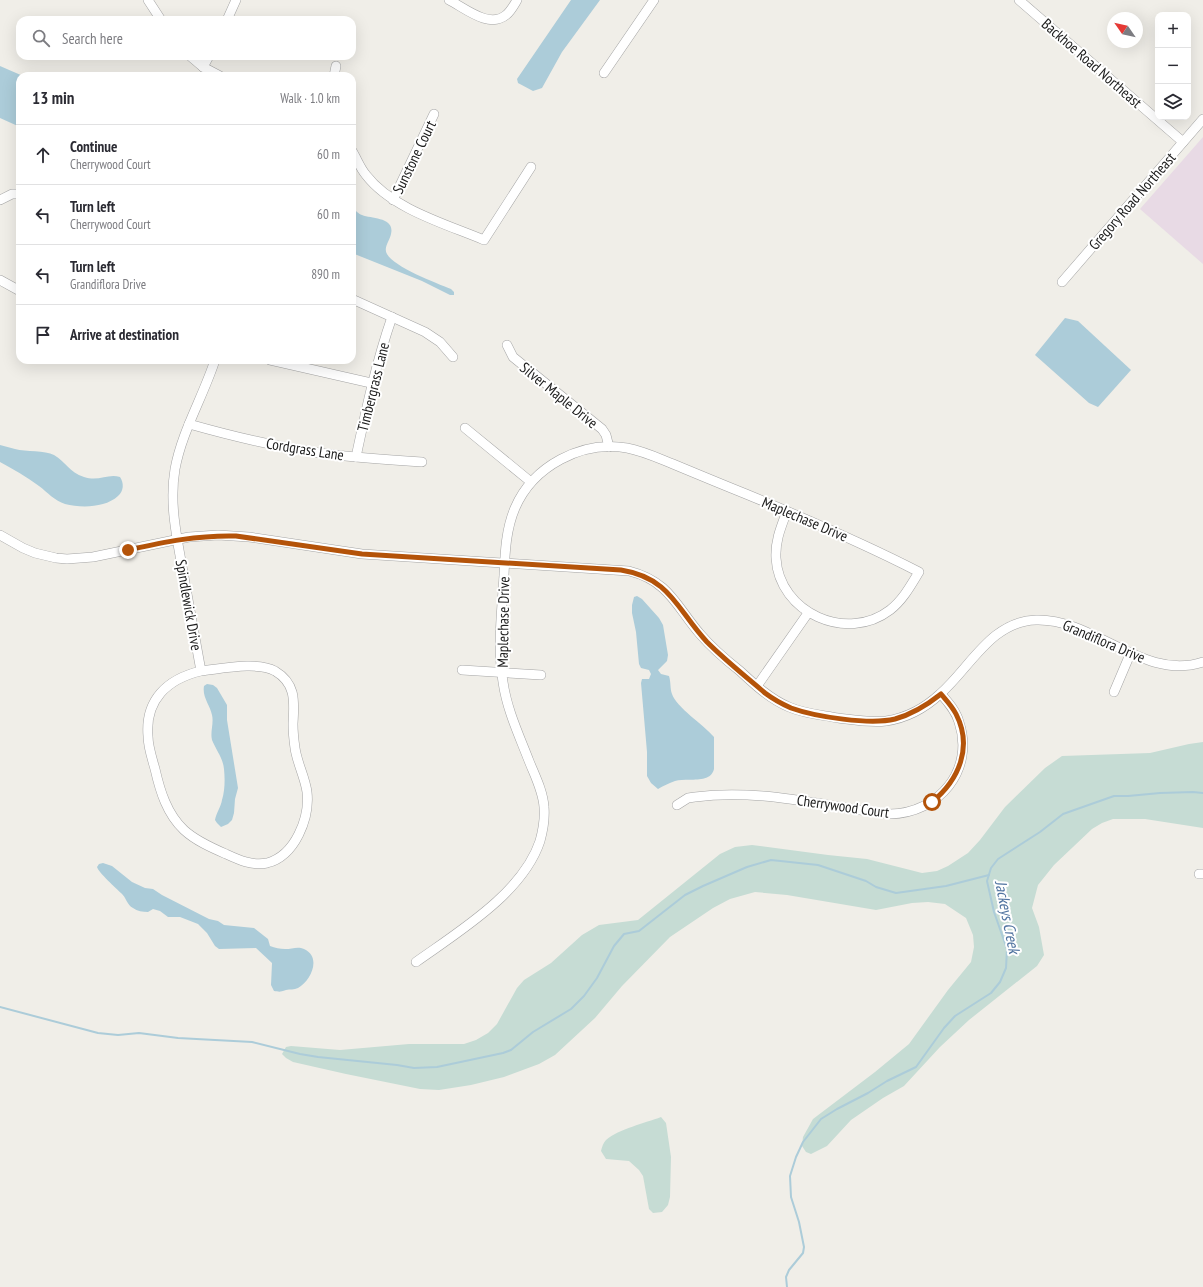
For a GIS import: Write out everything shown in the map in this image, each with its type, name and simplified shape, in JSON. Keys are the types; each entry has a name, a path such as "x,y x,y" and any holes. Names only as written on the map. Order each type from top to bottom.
{"street":[{"path":"148,0 158,16"},
{"path":"229,16 236,0"},
{"path":"449,0 488,20 493,20 502,18 507,14 517,0"},
{"path":"604,74 654,0"},
{"name":"Backhoe Road Northeast","path":"1019,0 1183,142"},
{"path":"195,60 213,72"},
{"path":"203,66 207,60"},
{"path":"335,72 336,66"},
{"name":"Sunstone Court","path":"393,200 434,114"},
{"name":"Gregory Road Northeast","path":"1062,282 1203,120"},
{"path":"356,158 366,176 382,192 393,200 409,209 484,240 531,167"},
{"path":"0,200 12,194 16,194"},
{"path":"0,280 16,289"},
{"path":"356,301 433,336 453,357"},
{"name":"Timbergrass Lane","path":"356,457 371,384 392,317"},
{"name":"Silver Maple Drive","path":"507,345 513,358 602,430 606,435 609,446"},
{"name":"Spindlewick Drive","path":"201,671 177,539 173,508 174,482 178,455 214,364"},
{"path":"287,364 371,384"},
{"name":"Cordgrass Lane","path":"189,424 261,443 305,451 422,462"},
{"path":"465,428 531,482"},
{"name":"Maplechase Drive","path":"416,962 473,922 491,907 515,882 524,870 535,852 542,832 544,814 542,795 511,716 505,694 501,672 500,637 506,546 511,519 520,499 531,482 539,474 559,460 582,450 609,446 638,450 828,528 919,572 899,602 891,610 874,619 856,624 838,624 808,613"},
{"path":"757,686 808,613 788,594 777,569 776,549 787,511"},
{"name":"Grandiflora Drive","path":"0,535 23,548 36,553 67,559 93,557 177,539 205,536 236,536 362,554 621,570 637,573 650,579 668,592 707,642 757,686 777,701 800,711 861,721 885,721 902,717 918,710 941,694 991,639 1010,627 1026,621 1044,620 1063,623 1144,658 1165,665 1186,666 1203,662"},
{"path":"1114,692 1131,652"},
{"name":"Spindlewick Drive","path":"250,666 269,669 281,675 291,688 295,706 293,725 295,746 307,791 306,811 302,827 293,842 283,854 272,861 258,863 242,861 195,838 184,830 175,819 163,799 159,788 148,737 150,712 159,694 168,684 181,677 201,671 250,666"},
{"path":"462,670 541,675"},
{"name":"Cherrywood Court","path":"677,805 688,798 742,794 774,796 890,814 905,813 922,807 936,799 948,787 954,778 962,758 963,739 959,721 951,706 941,694"}],"shaded area":[{"path":"571,0 600,0 562,52 542,88 533,91 518,83 517,79"},
{"path":"0,66 16,73 16,125 0,118"},
{"path":"1203,137 1203,264 1140,209"},
{"path":"356,211 366,216 382,220 390,224 391,234 386,252 391,259 416,274 451,289 454,292 454,295 450,295 422,281 356,255"},
{"path":"1065,318 1078,321 1131,370 1098,407 1089,403 1035,355"},
{"path":"0,445 19,450 50,453 71,470 84,477 94,479 111,476 120,477 123,484 122,489 120,494 113,500 100,505 78,506 61,503 25,476 0,462"},
{"path":"637,596 642,599 659,618 663,625 668,655 667,661 658,670 661,674 669,676 672,694 679,705 714,737 714,769 712,774 703,779 675,781 658,789 651,783 647,776 647,752 641,683 642,679 649,679 651,674 649,670 641,668 639,664 636,632 632,613 634,597"},
{"path":"207,684 213,685 217,688 227,705 227,720 238,788 232,820 228,824 221,827 215,820 224,792 224,769 221,758 212,740 211,734 213,721 204,690 204,686"},
{"path":"1203,742 1203,828 1145,819 1113,819 1092,829 1054,865 1038,885 1032,908 1039,927 1044,955 1037,966 969,1020 940,1047 904,1086 883,1098 851,1120 827,1146 811,1154 806,1152 802,1146 803,1137 813,1119 909,1044 948,990 971,962 974,947 973,935 966,918 945,904 928,902 912,903 876,910 787,895 755,892 730,899 713,908 670,937 622,986 595,1018 555,1055 539,1064 504,1077 471,1085 439,1090 420,1089 293,1062 282,1054 286,1047 291,1046 340,1050 409,1044 464,1044 476,1040 488,1033 497,1024 517,988 524,980 551,963 582,935 599,925 638,920 720,854 735,847 752,845 867,859 922,873 937,871 968,853 980,840 1005,807 1045,768 1062,756 1150,753"},
{"path":"103,863 112,866 132,882 145,888 153,889 209,919 218,921 224,925 254,928 268,939 270,946 281,949 304,949 312,957 313,969 310,975 303,985 298,988 280,992 274,991 271,985 272,963 256,948 219,949 198,924 180,917 168,917 160,911 153,909 148,912 140,911 131,907 123,895 98,870 97,867 99,864"},
{"path":"661,1117 666,1123 671,1157 670,1197 668,1205 662,1212 653,1213 649,1209 643,1176 639,1170 629,1161 606,1159 601,1151 605,1141 611,1136 625,1129"}],"waterway":[{"name":"Jackeys Creek","path":"787,1287 786,1277 789,1270 803,1253 804,1247 799,1222 791,1197 790,1176 803,1142 821,1119 887,1081 916,1067 944,1028 955,1016 991,993 1000,982 1006,968 1007,949 994,912 987,881 991,868 998,859 1040,832 1063,814 1114,796 1160,793 1203,793"},
{"path":"0,1007 98,1033 118,1035 139,1033 178,1038 252,1042 318,1057 414,1068 437,1067 511,1050 533,1032 571,1009 584,996 597,978 614,946 624,934 639,931 685,895 747,867 771,860 818,865 896,893 946,886 989,875"}],"route":[{"path":"128,550 170,540 218,535 249,537 362,554 621,570 637,573 654,581 668,592 707,642 765,693 781,704 790,708 812,714 849,720 885,721 896,719 918,710 929,704 941,694 951,706 959,721 963,739 963,749 959,768 954,778 948,787 932,802"}]}
